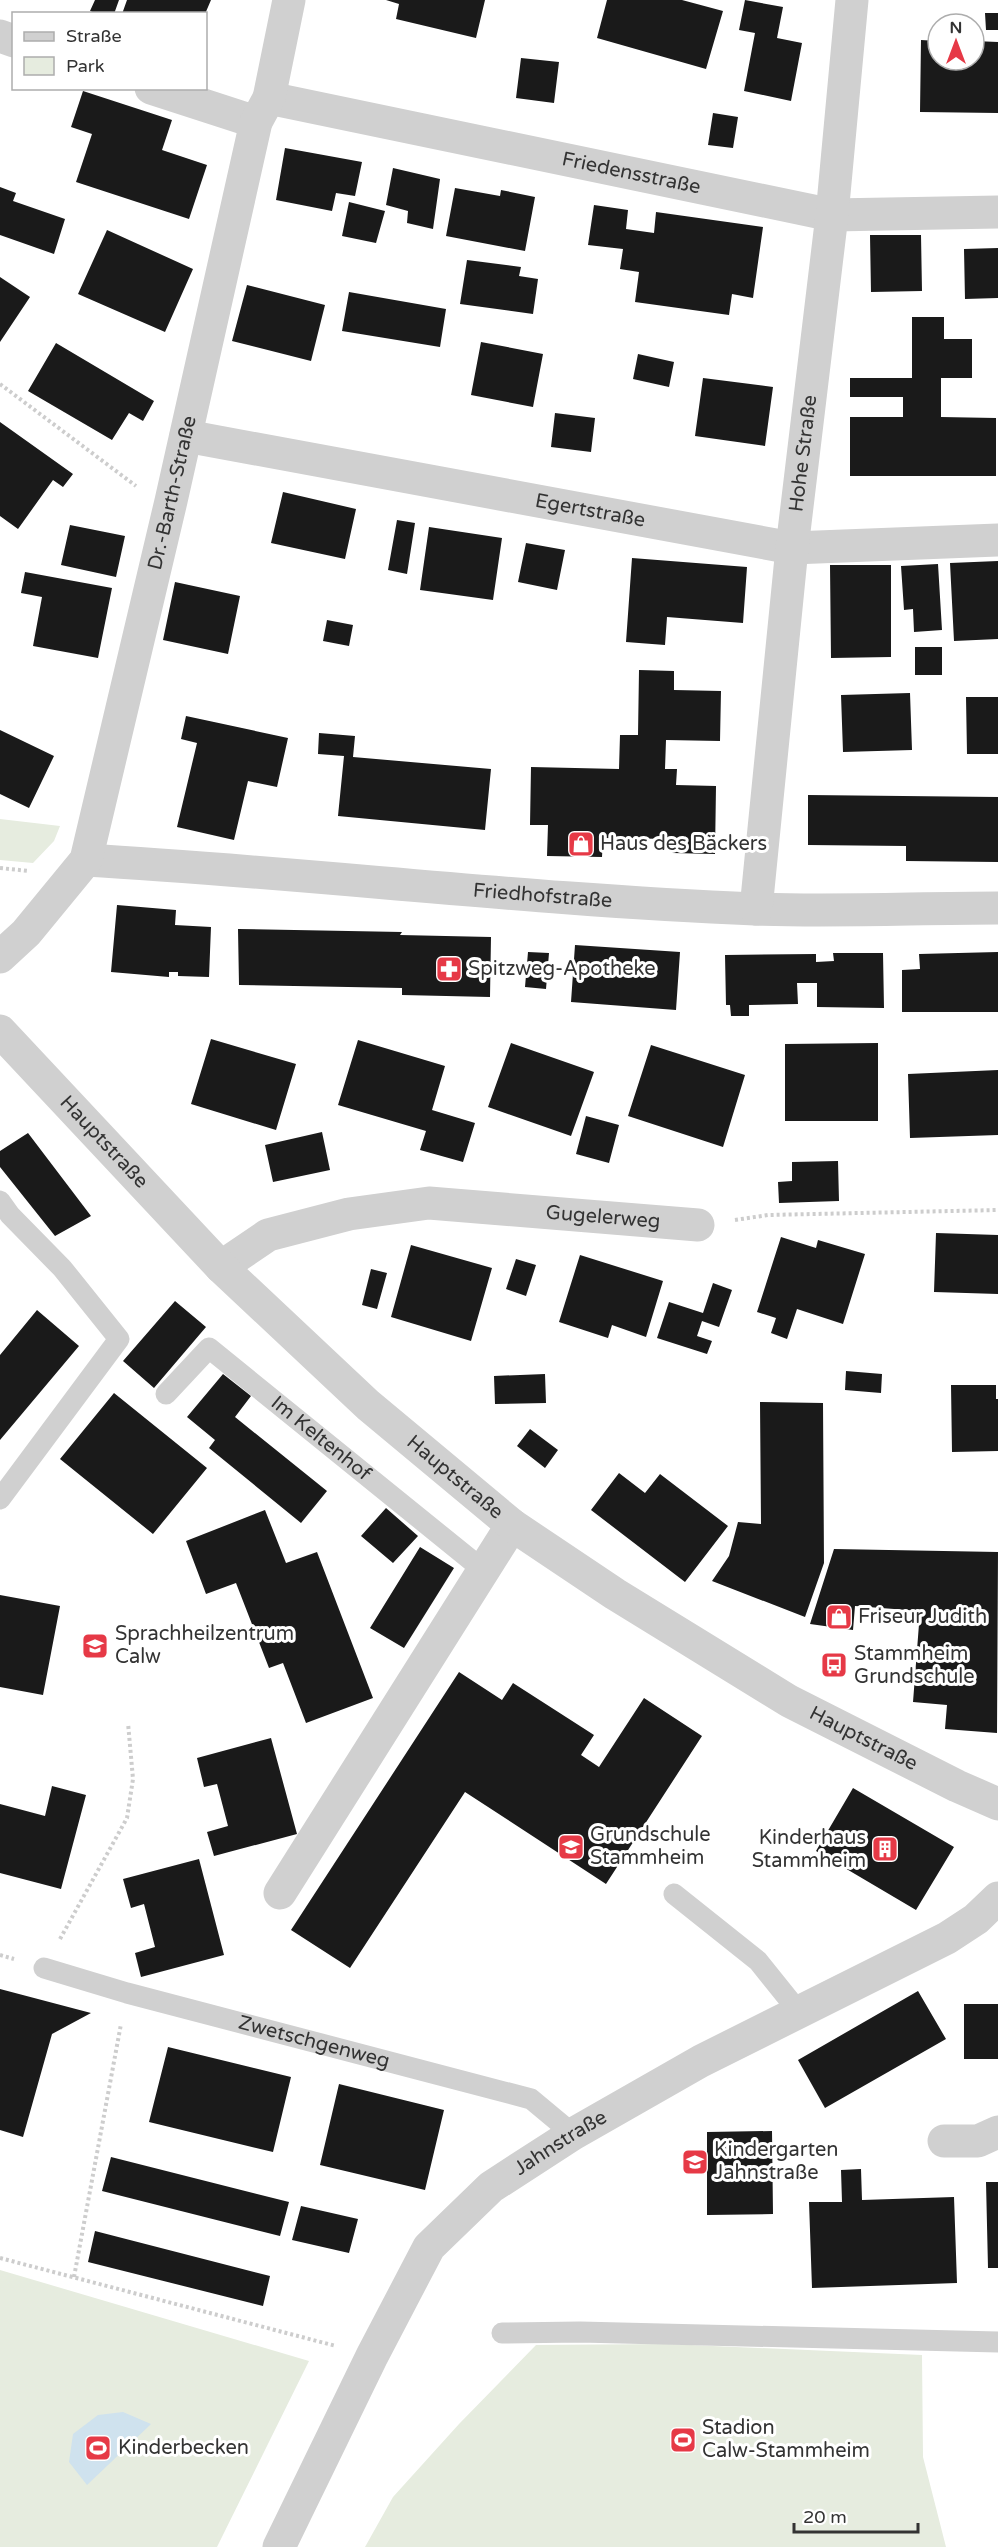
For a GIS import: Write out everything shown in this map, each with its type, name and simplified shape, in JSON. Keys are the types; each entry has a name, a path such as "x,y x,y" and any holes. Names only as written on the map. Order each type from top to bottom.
{"street":[{"name":"Dr.-Barth-Straße","path":"0,957 26,933 86,860 289,0"},
{"name":"Hohe Straße","path":"756,909 792,548 832,215 852,0"},
{"name":"Friedensstraße","path":"161,90 832,215 998,212"},
{"name":"Egertstraße","path":"186,436 792,548 998,540"},
{"name":"Friedhofstraße","path":"86,860 189,866 507,894 756,909 998,908"},
{"name":"Hauptstraße","path":"0,1031 221,1267 368,1406 512,1525 615,1594 789,1701 957,1786 998,1804"},
{"name":"Gugelerweg","path":"221,1267 268,1235 350,1214 429,1203 698,1226"},
{"path":"280,1893 482,1569 512,1525"},
{"name":"Jahnstraße","path":"279,2547 372,2356 429,2247 492,2187 573,2134 701,2061 947,1938 976,1919 998,1898"},
{"path":"945,2141 978,2141 998,2132"}],"lane":[{"path":"0,1201 10,1215 62,1268 119,1339 0,1499"},
{"name":"Im Keltenhof","path":"166,1394 209,1348 482,1569"},
{"path":"674,1894 758,1961 799,2012"},
{"name":"Zwetschgenweg","path":"44,1968 531,2099 573,2134"},
{"path":"502,2333 580,2332 998,2342"}],"path":[{"path":"0,384 149,496 171,501"},
{"path":"698,1226 768,1215 998,1210"},
{"path":"44,1968 127,1818 134,1779 128,1723"},
{"path":"74,2277 127,1992"},
{"path":"0,2258 372,2356"}],"green space":[{"path":"0,819 60,826 54,841 33,863 0,860"},
{"path":"0,2270 309,2361 217,2547 0,2547"},
{"name":"Stadion Calw-Stammheim","path":"667,2344 922,2355 923,2457 946,2547 365,2547 393,2497 459,2424 536,2345"}],"water":[{"name":"Kinderbecken","path":"123,2412 151,2424 87,2485 69,2462 73,2434 98,2415"}],"building":[{"path":"95,0 119,0 115,12 90,11"},
{"path":"127,0 211,0 206,12 123,12"},
{"path":"386,0 485,0 476,38 396,19 399,4"},
{"path":"607,0 682,0 723,11 706,69 597,38"},
{"path":"745,0 783,7 777,38 802,43 791,101 744,91 755,33 739,30"},
{"path":"986,13 998,13 998,30 986,30"},
{"path":"921,40 926,40 926,72 986,72 986,42 998,42 998,113 920,112"},
{"path":"521,58 559,62 554,103 516,98"},
{"path":"83,91 172,120 162,150 207,165 189,219 76,182 92,134 71,127"},
{"path":"713,113 738,117 733,148 708,145"},
{"path":"285,148 362,162 355,196 336,193 332,211 276,200"},
{"path":"393,168 440,179 433,229 407,223 408,211 386,205"},
{"path":"0,187 16,193 13,201 65,219 54,254 0,235"},
{"path":"455,188 500,196 501,190 535,197 525,251 446,236"},
{"path":"349,202 385,211 376,243 342,236"},
{"path":"594,205 628,210 626,229 654,233 656,212 763,227 753,298 732,294 729,315 635,302 639,272 620,269 623,249 588,245"},
{"path":"107,230 193,269 165,332 78,294"},
{"path":"870,235 921,235 922,291 871,292"},
{"path":"998,248 998,298 965,299 964,249"},
{"path":"467,260 521,267 519,276 538,279 533,314 460,304"},
{"path":"0,277 30,297 0,342"},
{"path":"247,285 325,305 311,361 232,341"},
{"path":"349,292 446,309 440,347 342,331"},
{"path":"912,317 944,317 944,339 972,339 972,378 941,378 941,417 996,418 996,476 850,476 850,417 903,417 903,397 850,397 850,378 912,378"},
{"path":"481,342 543,354 533,407 471,395"},
{"path":"56,343 154,401 143,421 129,413 112,440 28,391"},
{"path":"638,354 674,362 669,387 633,379"},
{"path":"703,378 773,387 765,446 695,436"},
{"path":"555,413 595,418 591,452 551,447"},
{"path":"0,422 73,474 63,487 53,480 18,529 0,516"},
{"path":"283,492 356,509 345,559 271,543"},
{"path":"397,520 415,523 407,574 388,570"},
{"path":"70,525 125,536 116,577 61,565"},
{"path":"429,527 502,538 493,600 420,590"},
{"path":"526,543 565,550 557,590 518,582"},
{"path":"632,558 747,567 743,623 667,617 665,645 626,642"},
{"path":"998,561 998,639 954,641 950,563"},
{"path":"938,564 942,630 914,632 913,609 904,610 901,566"},
{"path":"830,565 891,565 891,657 831,658"},
{"path":"25,572 112,588 98,658 33,646 42,597 21,593"},
{"path":"175,582 240,596 228,654 163,640"},
{"path":"327,620 353,625 349,646 323,641"},
{"path":"915,647 942,647 942,675 915,675"},
{"path":"639,670 674,671 674,690 721,691 720,741 666,740 665,769 677,769 676,785 716,786 715,854 672,853 672,839 603,838 602,857 547,856 548,825 530,825 531,767 619,769 620,735 638,735"},
{"path":"910,693 912,750 843,752 841,695"},
{"path":"966,697 998,697 998,754 967,754"},
{"path":"186,716 288,738 277,787 248,781 234,840 177,827 197,743 181,739"},
{"path":"0,730 54,756 29,808 0,794"},
{"path":"319,733 355,736 353,757 491,769 485,830 338,816 344,756 318,754"},
{"path":"808,795 998,797 998,862 906,861 906,846 808,845"},
{"path":"117,905 176,910 175,925 211,927 209,977 178,976 178,972 169,972 169,977 111,972"},
{"path":"238,929 402,932 400,935 491,937 490,997 402,995 402,988 239,985"},
{"path":"575,945 680,952 676,1010 571,1002"},
{"path":"528,952 549,953 546,989 525,987"},
{"path":"998,952 998,1012 902,1012 902,970 920,969 919,954"},
{"path":"833,953 883,953 884,1008 817,1007 817,983 797,983 798,1004 749,1005 749,1016 731,1016 730,1005 726,1005 725,955 816,954 816,962 834,961"},
{"path":"211,1039 296,1064 276,1130 191,1104"},
{"path":"358,1040 445,1066 432,1110 475,1123 463,1162 420,1150 426,1131 338,1105"},
{"path":"511,1043 594,1072 571,1136 488,1107"},
{"path":"878,1043 878,1121 785,1121 785,1044"},
{"path":"651,1045 745,1075 723,1147 628,1116"},
{"path":"998,1070 998,1135 910,1138 908,1074"},
{"path":"586,1116 619,1125 609,1163 576,1154"},
{"path":"322,1132 330,1170 273,1182 265,1145"},
{"path":"28,1133 91,1216 55,1236 0,1167 0,1151"},
{"path":"838,1161 839,1201 779,1203 778,1182 792,1181 792,1162"},
{"path":"936,1233 998,1235 998,1294 934,1292"},
{"path":"781,1237 816,1248 818,1240 865,1254 843,1324 797,1309 787,1339 771,1333 776,1318 757,1312"},
{"path":"411,1245 492,1268 471,1341 391,1317"},
{"path":"580,1255 663,1281 646,1337 612,1325 608,1338 559,1322"},
{"path":"516,1259 536,1265 526,1296 506,1289"},
{"path":"371,1269 387,1273 377,1309 362,1305"},
{"path":"713,1283 732,1290 719,1327 702,1321 697,1336 712,1341 707,1354 657,1338 669,1302 703,1313"},
{"path":"175,1301 206,1327 154,1388 123,1361"},
{"path":"37,1310 79,1346 0,1440 0,1355"},
{"path":"846,1371 882,1374 881,1393 845,1390"},
{"path":"223,1374 251,1396 235,1417 327,1491 301,1523 209,1448 215,1440 187,1417"},
{"path":"545,1374 546,1403 495,1404 494,1376"},
{"path":"951,1385 996,1385 998,1451 952,1452"},
{"path":"114,1393 207,1468 153,1534 60,1459"},
{"path":"760,1402 823,1403 824,1563 805,1617 712,1581 729,1556 738,1522 761,1524"},
{"path":"530,1429 558,1450 545,1468 517,1446"},
{"path":"619,1473 645,1493 660,1474 728,1526 685,1582 591,1510"},
{"path":"386,1508 418,1536 393,1563 361,1536"},
{"path":"265,1510 286,1563 317,1552 373,1698 306,1723 283,1663 269,1668 236,1583 206,1594 186,1541"},
{"path":"420,1547 454,1568 404,1648 370,1628"},
{"path":"834,1549 998,1552 997,1733 945,1729 947,1705 913,1702 920,1611 855,1606 853,1630 810,1624"},
{"path":"0,1595 60,1606 43,1695 0,1687"},
{"name":"Grundschule Stammheim","path":"459,1672 502,1700 513,1683 594,1735 581,1755 599,1767 644,1698 702,1736 606,1884 465,1792 350,1968 291,1930"},
{"path":"271,1738 297,1834 214,1856 207,1832 228,1826 217,1784 204,1787 197,1758"},
{"path":"52,1786 86,1795 61,1889 0,1873 0,1804 45,1816"},
{"name":"Kinderhaus Stammheim","path":"853,1788 954,1847 916,1910 816,1851"},
{"path":"199,1859 224,1955 141,1977 135,1953 155,1947 144,1904 131,1908 123,1879"},
{"path":"0,1989 91,2013 52,2034 23,2137 0,2130"},
{"path":"918,1991 946,2039 825,2108 798,2060"},
{"path":"964,2004 998,2004 998,2059 964,2059"},
{"path":"168,2047 291,2077 273,2152 149,2122"},
{"path":"339,2084 444,2110 425,2190 320,2165"},
{"path":"772,2131 773,2214 707,2215 707,2132"},
{"path":"111,2157 289,2202 280,2236 102,2191"},
{"path":"861,2169 862,2200 954,2197 957,2283 812,2288 809,2202 842,2202 841,2170"},
{"path":"986,2182 998,2182 998,2268 988,2268"},
{"path":"301,2206 358,2219 349,2253 292,2240"},
{"path":"95,2231 270,2276 263,2306 88,2262"}],"place":[{"name":"Haus des Bäckers","path":"581,844"},
{"name":"Spitzweg-Apotheke","path":"449,969"},
{"name":"Friseur Judith","path":"839,1617"},
{"name":"Sprachheilzentrum Calw","path":"95,1646"},
{"name":"Stammheim Grundschule","path":"834,1665"},
{"name":"Grundschule Stammheim","path":"571,1847"},
{"name":"Kinderhaus Stammheim","path":"885,1849"},
{"name":"Kindergarten Jahnstraße","path":"695,2162"},
{"name":"Stadion Calw-Stammheim","path":"683,2440"},
{"name":"Kinderbecken","path":"98,2448"}]}
